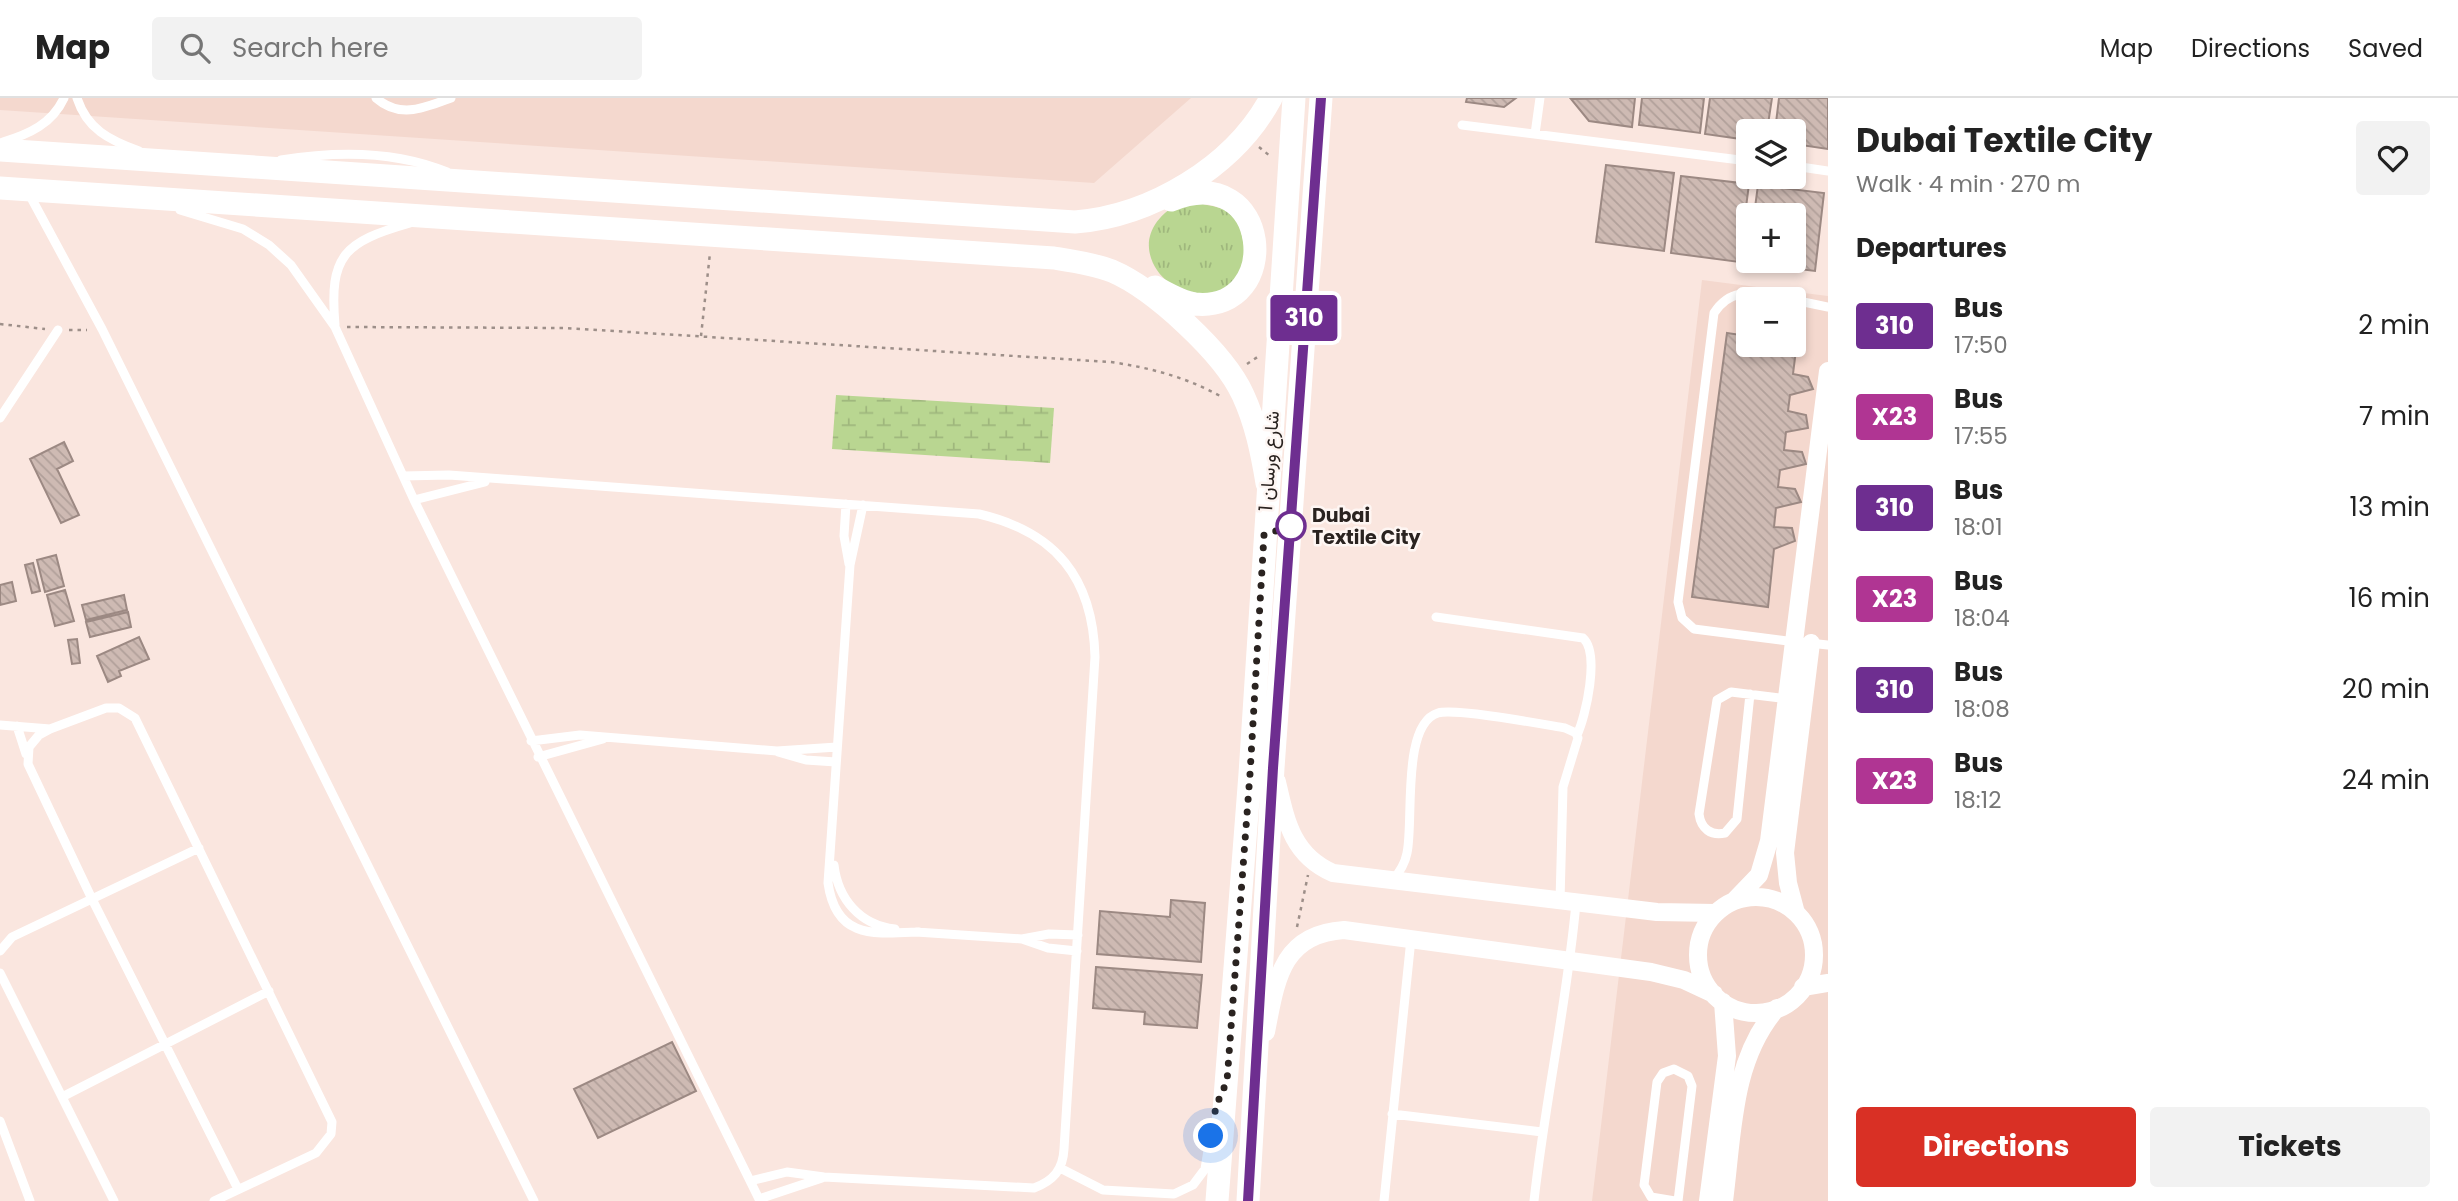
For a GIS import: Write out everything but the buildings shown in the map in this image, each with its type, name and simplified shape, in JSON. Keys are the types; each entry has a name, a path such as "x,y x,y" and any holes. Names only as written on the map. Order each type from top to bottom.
{"street":[{"path":"1112,218 1174,191 1202,172 1244,135 1271,98"},
{"name":"شارع ورسان 1","path":"1217,1201 1250,774 1294,98"},
{"name":"شارع ورسان 1","path":"1248,1201 1273,768 1321,98"},
{"path":"0,150 1056,221 1130,216 1190,193 1206,192 1236,204 1254,229 1257,245 1256,261 1245,282 1227,298 1212,303 1180,300 1146,282 1054,258 0,188"},
{"path":"1113,272 1193,330 1214,349 1232,374 1251,415 1262,449 1267,483"},
{"path":"1708,1201 1727,1056 1718,998 1704,982 1698,953 1700,938 1716,913 1752,885 1764,863 1796,700 1811,643 1828,371"},
{"path":"1796,700 1785,853 1796,913"},
{"path":"1273,768 1287,824 1304,854 1333,873 1657,912 1716,913"},
{"path":"1724,1201 1744,1063 1757,1034 1777,1008 1803,987 1813,962 1811,936 1796,913 1786,905 1760,897 1734,901"},
{"path":"1257,1080 1280,972 1295,949 1306,941 1331,931 1411,939 1668,975 1749,1012 1777,1008"},
{"path":"1811,936 1828,945"},
{"path":"1803,987 1828,983"}],"lane":[{"path":"0,143 38,128 56,112 64,98"},
{"path":"77,98 82,114 102,135 163,160"},
{"path":"376,98 388,107 414,111 452,98"},
{"path":"1535,134 1540,98"},
{"path":"1462,125 1736,159"},
{"path":"1806,168 1828,171"},
{"path":"27,190 102,329 534,1201"},
{"path":"132,198 215,218 243,229 269,245 291,265 335,327 414,500 530,741 759,1200 824,1177"},
{"path":"335,327 333,281 338,265 349,250 378,232 426,218"},
{"path":"1736,295 1723,299 1714,313 1678,602 1682,618 1694,629 1811,643"},
{"path":"1806,302 1828,307"},
{"path":"0,418 58,330"},
{"path":"403,476 449,475 979,514 1004,520 1027,530 1048,544 1066,562 1080,583 1090,607 1095,657 1063,1159 1060,1168 1045,1184 1034,1188 824,1177 787,1172 750,1181"},
{"path":"414,500 494,480"},
{"path":"846,504 844,536 849,565"},
{"path":"863,505 849,565 828,883 830,900 838,915 851,926 867,933 919,932"},
{"path":"1436,617 1583,638 1590,645 1592,656 1585,714 1563,787 1570,962 1542,1132 1534,1201"},
{"path":"1750,694 1737,819 1725,833 1713,833 1702,826 1699,814 1714,705 1726,693 1750,694 1796,700"},
{"path":"26,755 33,740 50,729 106,708 127,711 135,718 332,1122 331,1134 316,1153 214,1201"},
{"path":"1392,881 1408,852 1416,743 1419,729 1430,716 1445,712 1465,714 1565,728 1577,735"},
{"path":"0,725 50,729"},
{"path":"17,726 26,755 92,899 238,1189"},
{"path":"530,741 567,734 777,751 837,747"},
{"path":"538,757 604,738"},
{"path":"777,751 806,760 836,762"},
{"path":"0,951 12,937 199,848"},
{"path":"832,849 842,895 853,911 869,922 888,929 1022,939 1048,948 1077,951"},
{"path":"1022,939 1049,933 1078,935"},
{"path":"1384,1201 1411,939"},
{"path":"0,972 114,1201"},
{"path":"62,1097 269,991"},
{"path":"1674,1069 1688,1076 1692,1086 1676,1201 1651,1196 1644,1185 1657,1082 1663,1073 1674,1069"},
{"path":"1060,1168 1103,1190 1164,1194 1184,1191 1200,1178 1205,1169 1213,1119 1227,1081"},
{"path":"1392,1114 1542,1132"},
{"path":"0,1121 30,1201"}],"path":[{"path":"701,336 712,236"},
{"path":"335,327 490,325 1111,362 1148,368 1185,379 1228,400 1222,381 1232,374"},
{"path":"1295,937 1308,873"}],"shaded area":[{"path":"0,98 1191,98 1094,183 0,110"},
{"path":"1702,280 1757,287 1736,287 1736,357 1806,357 1806,293 1828,296 1828,1201 1592,1201"}],"green space":[{"path":"1185,200 1232,213 1240,228 1247,259 1229,287 1211,295 1192,294 1174,286 1159,273 1150,255 1150,236 1161,217"},
{"path":"836,395 1054,408 1050,463 832,449"}],"bus line":[{"name":"310","path":"1248,1201 1273,768 1321,98"}],"place":[{"name":"Dubai Textile City","path":"1291,526"}],"route":[{"path":"1211,1136 1216,1106 1227,1081 1250,774 1264,535 1291,526"}]}
